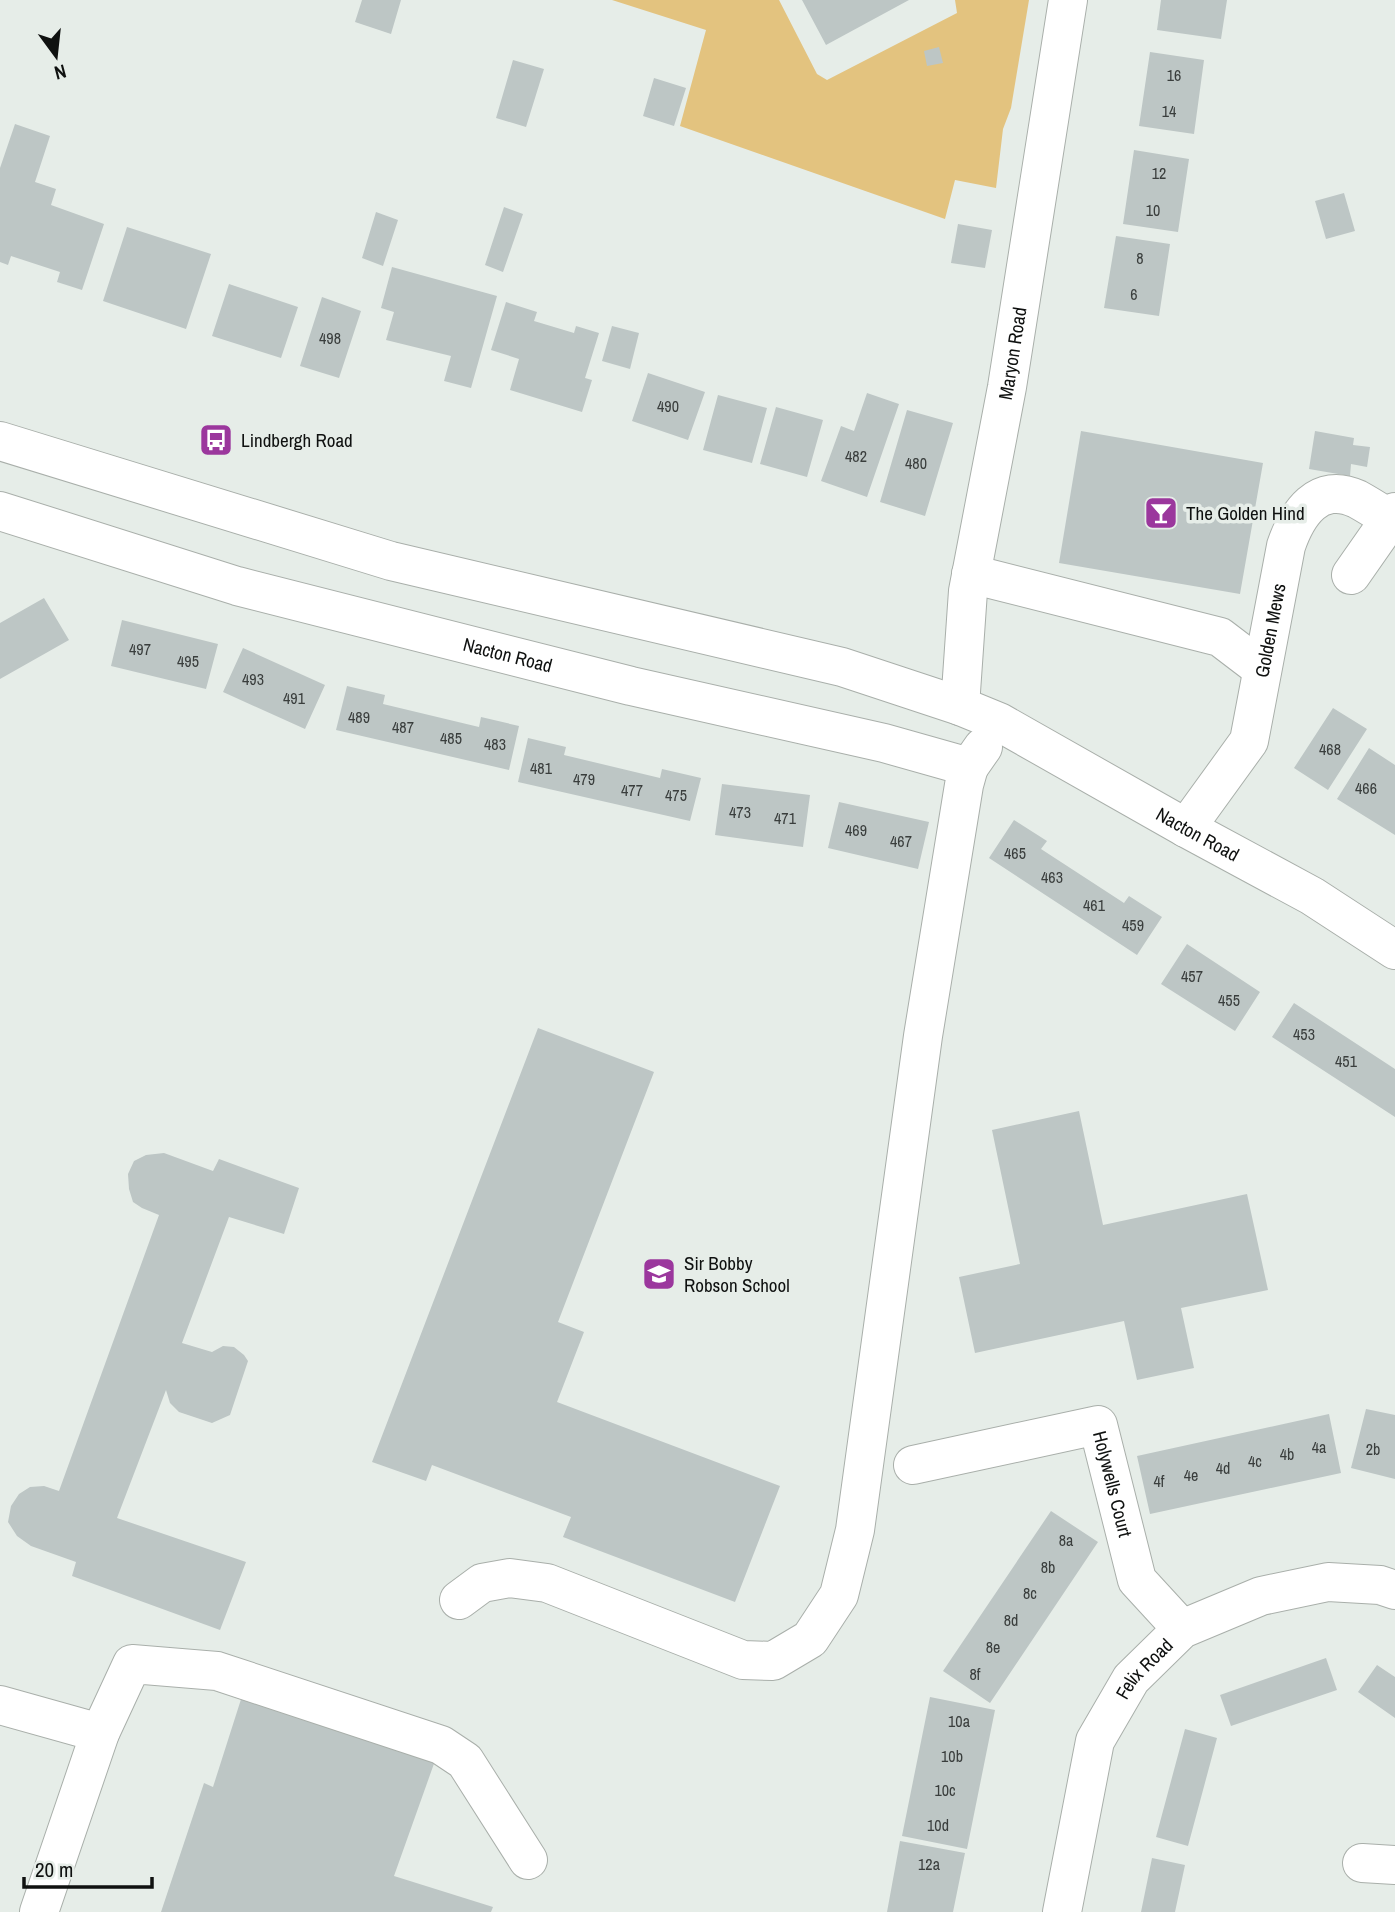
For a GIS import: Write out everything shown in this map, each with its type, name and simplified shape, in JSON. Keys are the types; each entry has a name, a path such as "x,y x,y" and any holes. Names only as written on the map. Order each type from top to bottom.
{"street":[{"name":"Maryon Road","path":"960,706 971,574 1007,387 1068,0"},
{"name":"Nacton Road","path":"0,441 391,561 842,667 960,706 999,722 1312,896 1395,950"},
{"name":"Golden Mews","path":"1186,828 1249,741 1286,546 1298,516 1322,497 1337,494 1355,498 1392,515"},
{"name":"Nacton Road","path":"0,511 237,586 618,683 884,743 969,767"},
{"path":"1351,575 1392,515"},
{"path":"971,574 1220,637 1262,669"},
{"path":"459,1600 482,1583 510,1578 547,1583 743,1660 773,1661 810,1639 839,1595 855,1530 923,1036 964,785 969,767 999,722"},
{"name":"Holywells Court","path":"914,1465 1098,1426 1137,1580 1182,1629"},
{"name":"Felix Road","path":"1062,1912 1095,1741 1130,1679 1182,1629 1261,1596 1328,1582 1388,1588"},
{"path":"39,1912 100,1733 132,1664 217,1671 442,1745 465,1760 528,1860"},
{"path":"0,1706 100,1733"}],"shaded area":[{"path":"612,0 779,0 817,74 827,80 957,13 955,0 1029,0 1011,108 1003,129 996,188 955,180 945,219 680,126 706,30"}],"building":[{"path":"362,0 401,0 391,34 355,22"},
{"path":"802,0 909,0 826,45"},
{"path":"1161,0 1227,0 1221,39 1157,30"},
{"path":"939,47 943,63 927,66 924,51"},
{"path":"1150,52 1204,60 1194,134 1139,126"},
{"path":"513,60 544,69 526,127 496,118"},
{"path":"654,78 686,88 674,126 643,116"},
{"path":"15,124 50,136 35,182 56,189 51,205 104,224 82,290 57,282 60,272 11,256 8,265 0,262 0,168"},
{"path":"1134,150 1189,159 1178,232 1123,224"},
{"path":"1344,193 1355,231 1326,239 1315,201"},
{"path":"504,207 523,214 503,272 485,265"},
{"path":"376,212 398,220 383,266 362,258"},
{"path":"958,224 992,230 985,268 951,263"},
{"path":"127,227 211,254 186,329 103,301"},
{"path":"1116,236 1170,244 1159,316 1104,308"},
{"path":"392,267 497,296 471,388 444,381 451,356 386,340 394,312 381,308"},
{"path":"229,284 298,307 281,358 212,336"},
{"path":"322,297 361,311 339,378 300,366"},
{"path":"506,302 537,312 534,321 574,333 576,326 599,333 585,378 592,380 582,412 510,390 519,359 491,350"},
{"path":"612,326 639,333 630,369 602,361"},
{"path":"648,373 705,392 688,440 632,421"},
{"path":"867,393 899,404 867,497 821,481 841,426 854,431"},
{"path":"718,395 767,408 752,463 703,450"},
{"path":"776,407 823,420 807,477 760,464"},
{"path":"907,410 953,423 925,516 880,502"},
{"name":"The Golden Hind","path":"1081,431 1263,463 1240,594 1059,563"},
{"path":"1315,431 1354,438 1353,445 1370,447 1367,467 1351,464 1350,476 1309,469"},
{"path":"44,598 69,640 0,679 0,623"},
{"path":"122,620 218,644 206,689 111,666"},
{"path":"243,648 325,685 305,729 223,692"},
{"path":"347,686 385,695 383,704 479,727 481,717 519,726 509,770 336,730"},
{"path":"1333,708 1367,729 1328,790 1294,768"},
{"path":"528,738 566,747 564,755 660,778 662,769 701,778 690,821 518,782"},
{"path":"1369,748 1395,765 1395,835 1337,799"},
{"path":"722,784 810,795 803,847 715,835"},
{"path":"839,802 929,822 918,869 828,848"},
{"path":"1014,820 1047,841 1041,849 1124,903 1129,896 1162,917 1137,955 989,858"},
{"path":"1187,944 1260,992 1235,1031 1161,984"},
{"path":"1294,1003 1395,1069 1395,1117 1272,1037"},
{"path":"538,1028 654,1072 558,1322 584,1332 557,1402 780,1486 735,1602 563,1537 571,1517 432,1465 426,1481 372,1462"},
{"path":"1079,1111 1103,1225 1247,1194 1268,1290 1181,1308 1194,1368 1137,1380 1124,1321 975,1353 959,1277 1020,1264 992,1130"},
{"path":"164,1153 213,1171 219,1159 299,1188 284,1234 229,1217 182,1343 212,1352 223,1346 234,1347 248,1361 230,1415 212,1423 179,1412 170,1403 166,1390 117,1518 246,1562 220,1630 72,1576 76,1562 31,1546 17,1536 8,1522 11,1506 19,1494 30,1487 44,1486 59,1491 159,1215 133,1202 128,1174 134,1161 146,1155"},
{"path":"1366,1409 1395,1415 1395,1479 1351,1468"},
{"path":"1329,1414 1341,1473 1150,1514 1137,1456"},
{"path":"1051,1511 1098,1542 990,1703 943,1671"},
{"path":"1326,1658 1337,1690 1231,1726 1220,1695"},
{"path":"1377,1665 1395,1677 1395,1718 1358,1692"},
{"path":"243,1693 436,1758 394,1876 493,1907 491,1912 161,1912 204,1783 213,1787"},
{"path":"930,1697 995,1710 967,1849 902,1836"},
{"path":"1185,1729 1217,1738 1188,1846 1156,1837"},
{"path":"900,1841 965,1853 953,1912 887,1912"},
{"path":"1152,1858 1185,1865 1175,1912 1141,1912"}],"place":[{"name":"Lindbergh Road","path":"216,440"},
{"name":"The Golden Hind","path":"1161,513"},
{"name":"Sir Bobby Robson School","path":"659,1274"}]}
